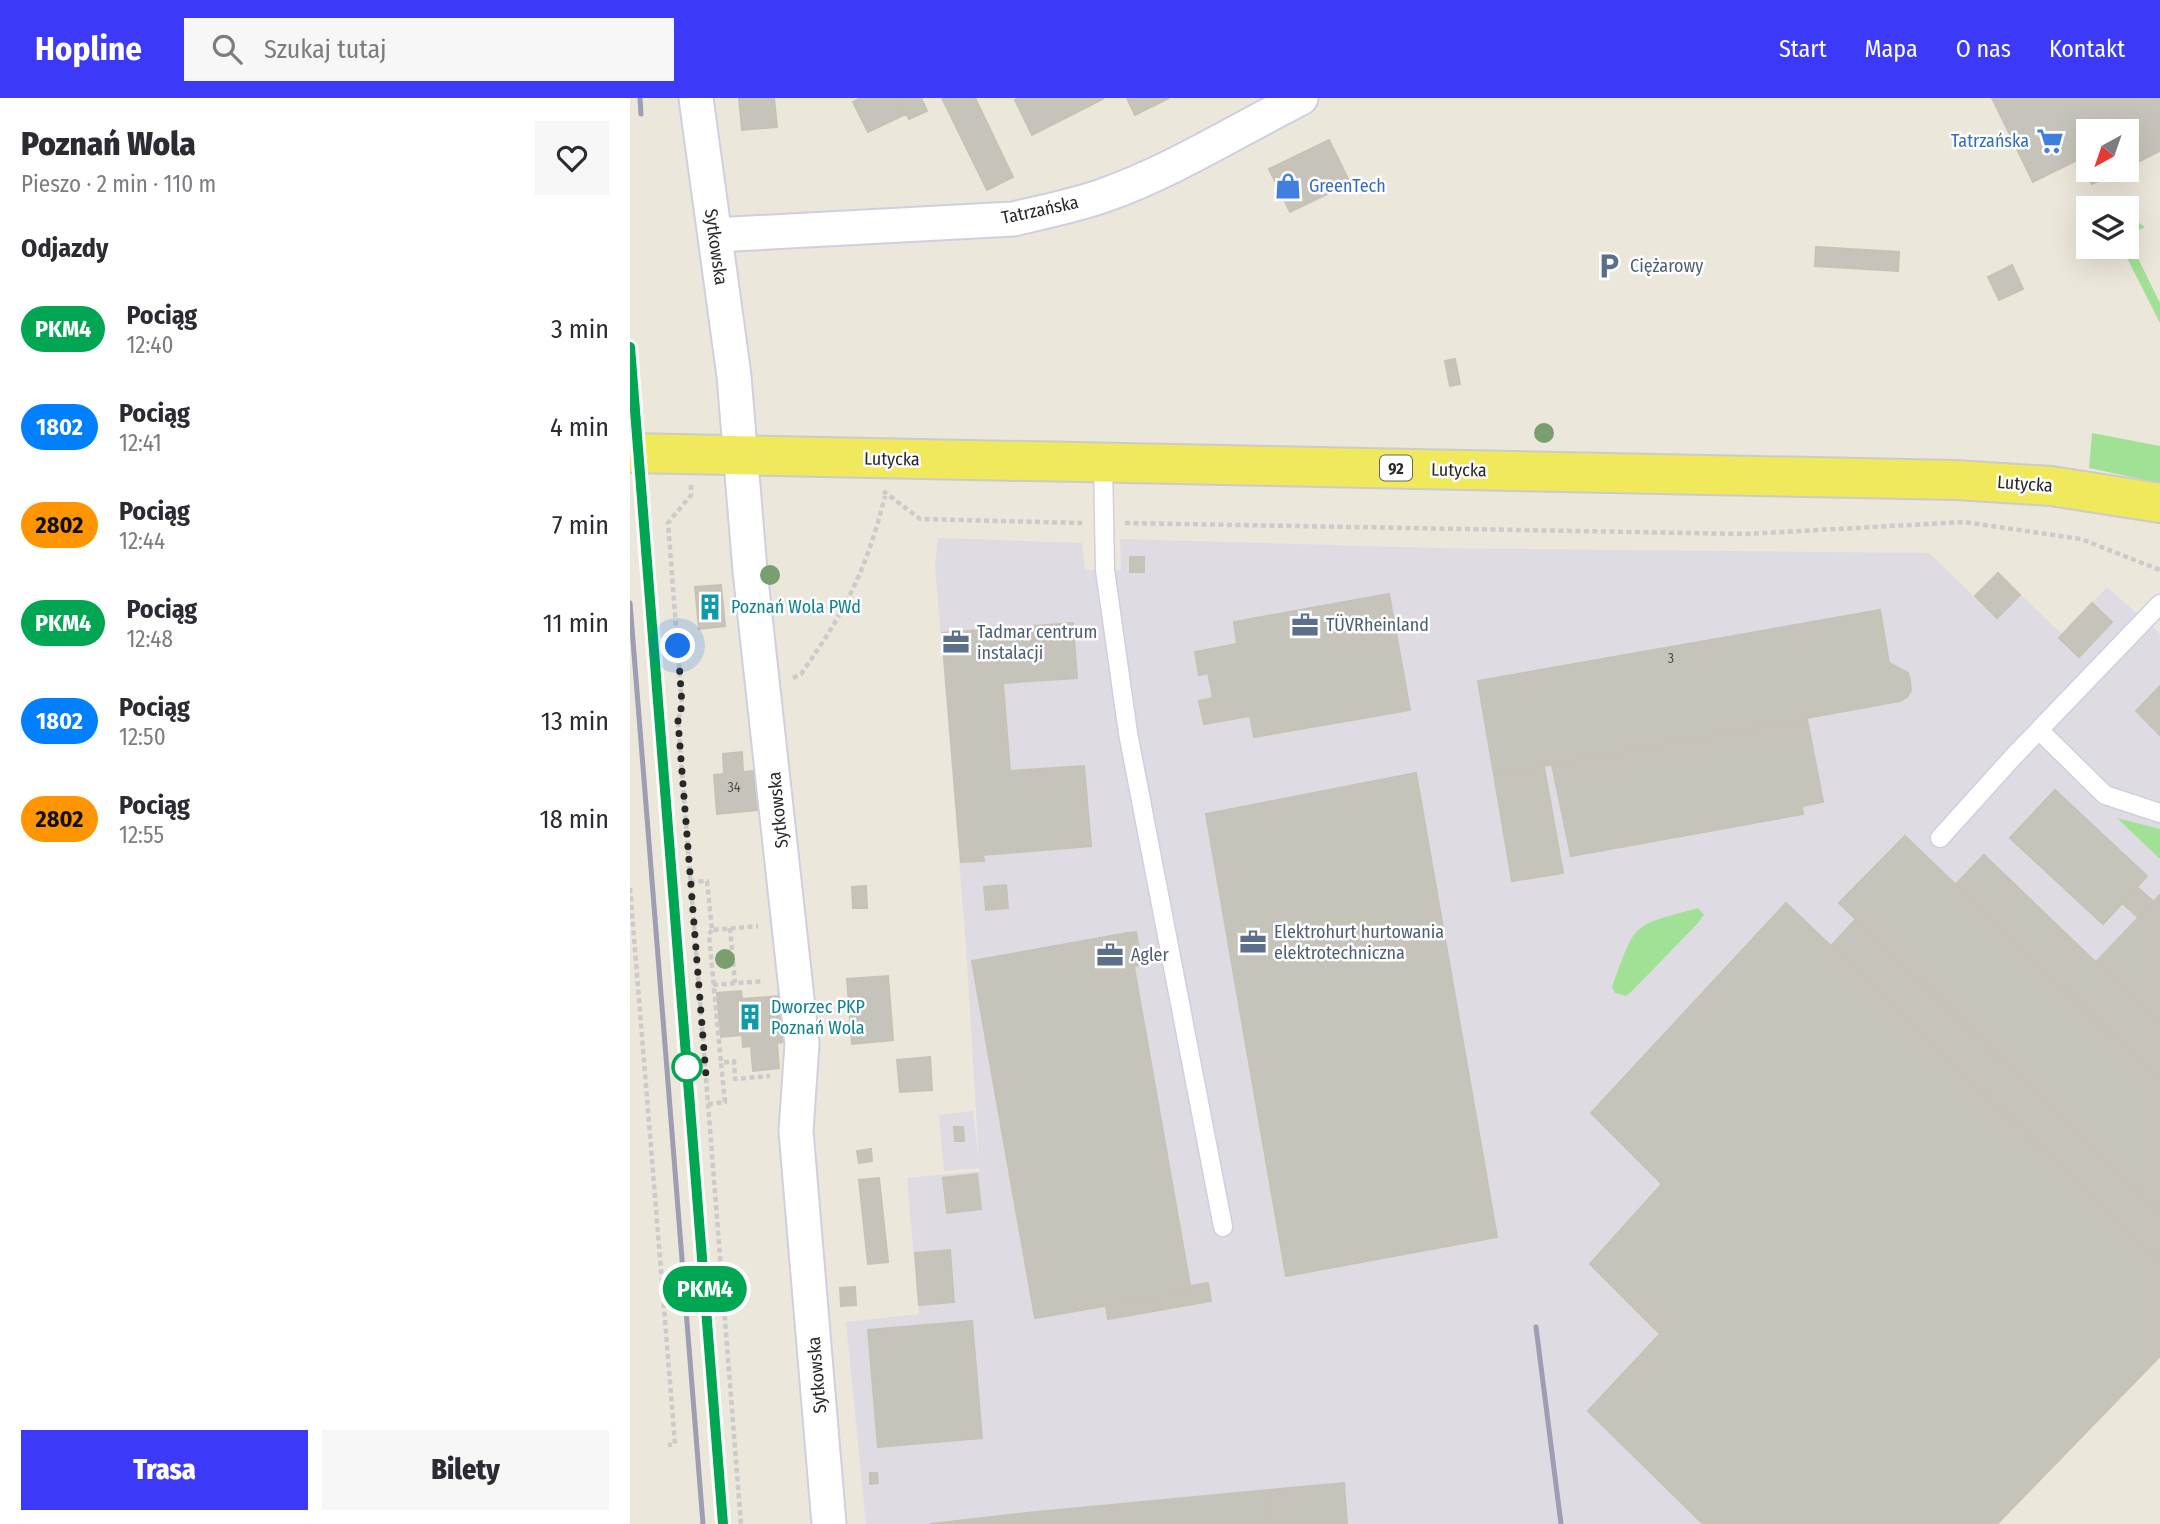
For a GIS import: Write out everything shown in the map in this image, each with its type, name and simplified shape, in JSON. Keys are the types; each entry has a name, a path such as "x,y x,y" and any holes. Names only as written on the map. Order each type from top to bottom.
{"main road":[{"name":"Lutycka","path":"630,453 1956,480 2051,486 2160,503"}],"street":[{"name":"Sytkowska","path":"696,98 741,454 796,978 802,1073 796,1131 829,1524"},
{"name":"Tatrzańska","path":"715,235 1013,219 1048,211 1103,195 1159,171 1301,98"}],"lane":[{"path":"1103,463 1105,570 1128,733 1223,1227"},
{"path":"1940,838 2160,604"},
{"path":"2040,731 2105,795 2160,813"}],"path":[{"path":"691,477 691,495 668,523 682,705 678,721 741,1524"},
{"path":"764,693 801,674 835,625 859,581 885,495"},
{"path":"920,519 1746,534 1964,522 2081,539 2160,570"},
{"path":"690,882 707,881 712,930 709,934 725,1102 708,1104"},
{"path":"630,888 675,1444 667,1445"},
{"path":"712,930 790,923"},
{"path":"730,928 735,983"},
{"path":"713,985 796,978"},
{"path":"721,1063 734,1062 735,1079 802,1073"}],"shaded area":[{"path":"938,538 1082,543 1085,570 1121,570 1120,539 1434,548 1929,553 1974,596 1998,573 2062,634 2107,587 2160,634 2160,1356 1997,1524 866,1524 846,1322 919,1314 907,1178 980,1171 979,1168 944,1171 939,1115 973,1111 979,1162 966,945 935,566"}],"green space":[{"path":"2128,259 2138,259 2160,303 2160,323"},
{"path":"2092,433 2160,446 2160,483 2089,468"},
{"path":"2117,818 2160,829 2160,859"},
{"path":"1698,908 1704,915 1698,923 1633,990 1626,996 1615,993 1612,987 1626,949 1639,930 1659,919"}],"building":[{"path":"739,98 774,98 777,127 742,130"},
{"path":"861,98 898,98 906,114 868,132 853,102"},
{"path":"898,98 921,98 927,111 909,119"},
{"path":"942,98 975,98 1013,177 987,190"},
{"path":"1127,98 1169,98 1135,115"},
{"name":"Tatrzańska","path":"1992,98 2160,98 2160,151 2139,162 2139,119 2076,119 2076,160 2033,182"},
{"path":"1103,99 1032,135 1015,100"},
{"path":"1329,140 1350,183 1290,212 1269,169"},
{"path":"1816,247 1899,252 1898,271 1815,266"},
{"path":"2012,265 2023,289 1999,300 1988,277"},
{"path":"1455,359 1460,384 1450,386 1445,361"},
{"path":"1130,557 1144,557 1144,572 1130,572"},
{"path":"1998,573 2020,595 1997,618 1975,596"},
{"name":"Poznań Wola PWd","path":"721,585 725,626 699,629 695,587"},
{"path":"1389,594 1410,710 1254,737 1250,716 1204,724 1199,701 1213,698 1208,673 1199,675 1195,652 1237,644 1234,622"},
{"path":"2092,603 2112,622 2079,657 2059,638"},
{"path":"1880,610 1889,663 1908,673 1910,681 1911,690 1907,697 1900,701 1494,775 1478,681"},
{"path":"1073,623 1077,678 1003,683 1010,771 1084,766 1091,846 983,855 984,861 961,862 942,633"},
{"path":"2160,686 2160,735 2136,711"},
{"path":"1807,719 1823,802 1802,806 1803,814 1571,856 1552,765"},
{"path":"742,752 743,772 753,771 757,810 717,814 714,775 724,774 723,754"},
{"path":"1544,767 1563,873 1512,881 1494,775"},
{"path":"1416,773 1497,1237 1286,1276 1206,814"},
{"path":"2055,790 2147,876 2103,924 2010,838"},
{"path":"1905,836 2160,1081 2160,1212 1839,903"},
{"path":"1984,855 2160,1024 2160,1081 1955,885"},
{"path":"1006,885 1008,908 986,910 984,887"},
{"path":"866,886 867,908 853,908 852,887"},
{"path":"2137,887 2154,902 2139,918 2122,903"},
{"path":"2160,895 2160,1024 2096,962"},
{"path":"1786,903 2160,1262 2160,1356 1997,1524 1703,1524 1588,1411 1660,1334 1590,1264 1662,1184 1591,1113"},
{"path":"1855,920 2160,1212 2160,1262 1831,946"},
{"path":"1136,932 1142,965 1134,966 1128,933"},
{"path":"1128,933 1191,1291 1035,1318 972,961"},
{"path":"888,976 893,1040 852,1044 847,979"},
{"name":"Dworzec PKP Poznań Wola","path":"741,991 742,999 780,996 784,1042 777,1043 779,1068 753,1071 751,1046 743,1047 742,1035 721,1037 717,993"},
{"path":"930,1057 932,1090 900,1092 897,1060"},
{"path":"954,1127 963,1127 964,1141 955,1141"},
{"path":"871,1149 872,1161 859,1163 857,1151"},
{"path":"977,1174 981,1209 947,1213 943,1178"},
{"path":"879,1178 888,1262 868,1264 859,1180"},
{"path":"950,1250 954,1302 919,1305 915,1253"},
{"path":"1208,1283 1211,1301 1108,1319 1106,1306 1191,1291 1190,1286"},
{"path":"855,1287 856,1305 841,1306 840,1288"},
{"path":"972,1321 982,1438 878,1447 868,1330"},
{"path":"870,1473 877,1473 878,1483 870,1484"},
{"path":"1344,1483 1347,1524 1271,1524 1268,1490"},
{"path":"1268,1490 1271,1524 1028,1524 1027,1513"},
{"path":"1027,1513 1028,1524 930,1524"}],"railway":[{"path":"640,98 641,114"},
{"path":"630,346 723,1524"},
{"path":"630,603 703,1524"},
{"path":"1536,1327 1561,1524"}],"train":[{"name":"PKM4","path":"630,347 723,1524"}],"place":[{"name":"Tatrzańska","path":"2050,141"},
{"name":"GreenTech","path":"1288,186"},
{"name":"Ciężarowy","path":"1609,266"},
{"name":"Poznań Wola PWd","path":"710,607"},
{"name":"TÜVRheinland","path":"1305,625"},
{"name":"Tadmar centrum instalacji","path":"956,642"},
{"name":"Elektrohurt hurtowania elektrotechniczna","path":"1253,942"},
{"name":"Agler","path":"1110,955"},
{"name":"Dworzec PKP Poznań Wola","path":"750,1017"}],"route":[{"path":"678,646 682,705 678,721 706,1076 687,1067"}]}
